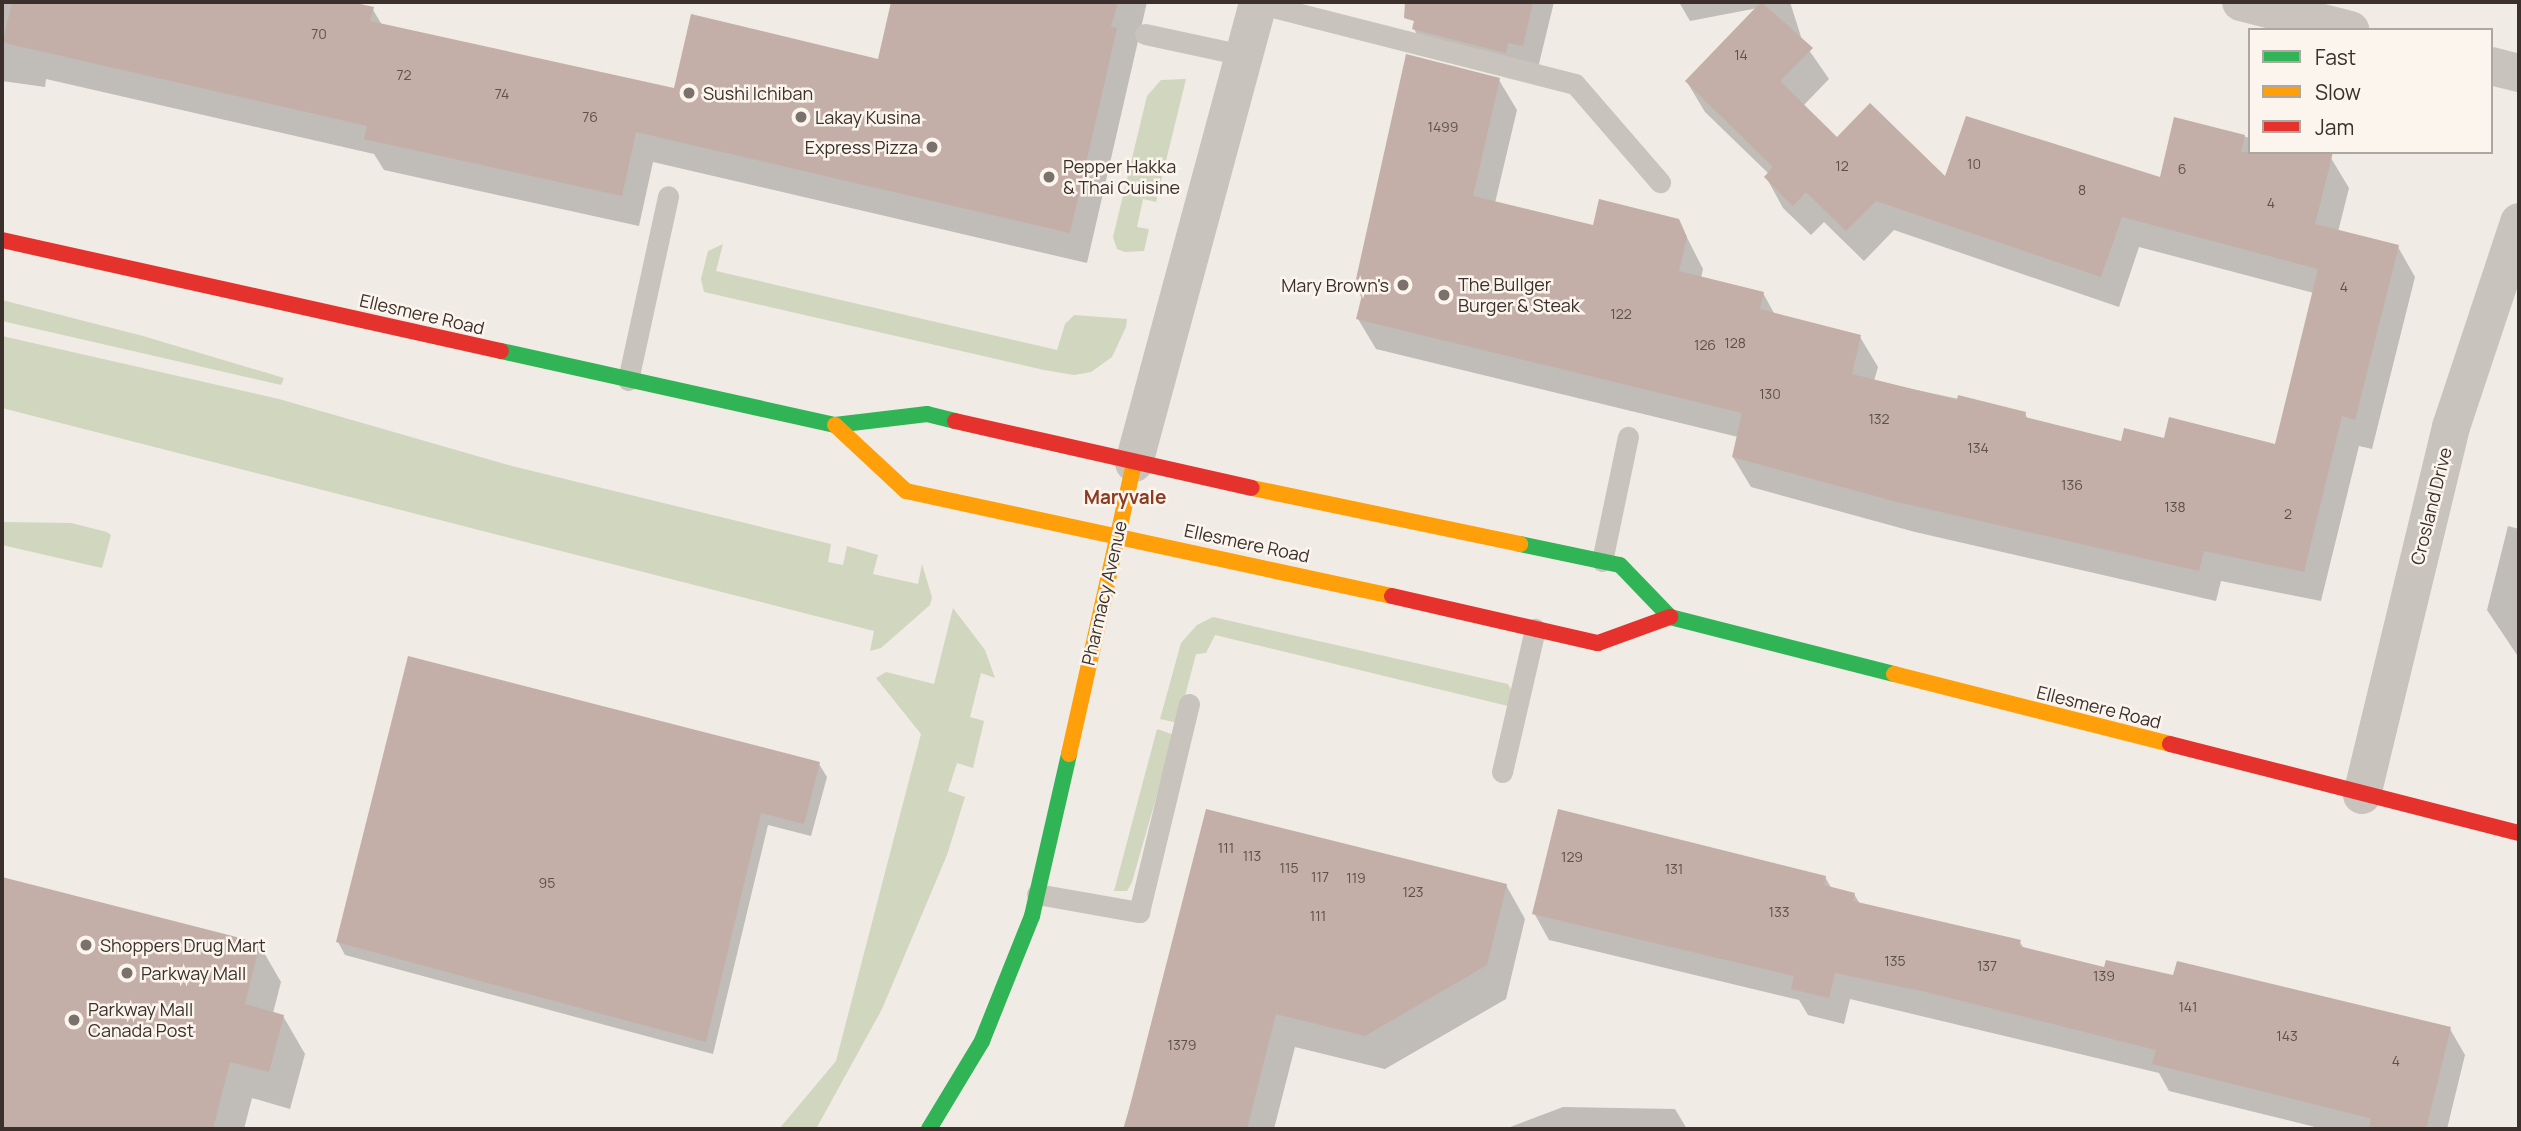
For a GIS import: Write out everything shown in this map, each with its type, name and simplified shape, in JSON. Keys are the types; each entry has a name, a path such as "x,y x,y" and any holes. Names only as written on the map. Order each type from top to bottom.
{"main road":[{"name":"Ellesmere Road","path":"2,240 835,425 927,414 1134,463 1620,565 1670,617 2362,796 2519,833"},
{"name":"Ellesmere Road","path":"835,425 906,491 1598,643 1670,617"},
{"name":"Pharmacy Avenue","path":"929,1129 982,1041 1037,894 1134,463"}],"street":[{"path":"2241,2 2342,28"},
{"name":"Pharmacy Avenue","path":"1134,463 1257,3"},
{"path":"2493,66 2519,73"},
{"name":"Crosland Drive","path":"2362,796 2451,427 2519,222"}],"lane":[{"path":"1257,3 1575,85 1660,182"},
{"path":"1145,34 1243,55"},
{"path":"628,380 668,195"},
{"path":"1602,561 1628,437"},
{"path":"1502,772 1535,629"},
{"path":"1037,894 1139,912 1189,704"}],"green space":[{"path":"1186,79 1156,202 1143,199 1137,227 1149,229 1144,251 1125,252 1117,249 1113,237 1147,96 1161,80"},
{"path":"723,244 716,271 1057,350 1065,324 1074,315 1127,319 1126,327 1112,357 1091,372 1074,375 1044,370 704,292 701,279 708,251"},
{"path":"2,300 143,336 284,378 281,385 2,321"},
{"path":"2,336 279,399 512,466 831,544 828,562 843,565 847,546 878,555 873,574 918,584 922,564 932,597 930,605 881,648 870,651 874,631 2,408"},
{"path":"2,522 71,523 107,532 111,535 102,568 2,545"},
{"path":"953,608 985,650 995,678 981,673 970,717 984,721 973,768 957,763 948,791 965,797 947,855 882,1009 816,1129 779,1129 836,1061 921,734 876,678 886,672 934,684"},
{"path":"1213,617 1508,684 1514,695 1512,707 1215,635 1206,653 1196,654 1178,723 1160,719 1181,643 1197,625"},
{"path":"1157,729 1174,735 1132,882 1127,891 1114,891"}],"building":[{"path":"12,2 351,2 374,7 370,21 674,88 691,14 878,59 891,2 1118,2 1111,27 1117,28 1070,233 636,132 622,196 364,139 367,126 9,44 3,42"},
{"path":"1405,2 1533,2 1523,46 1508,43 1506,53 1412,29 1414,21 1404,18"},
{"path":"1761,2 1813,48 1780,81 1837,137 1870,103 1945,176 1966,116 2160,177 2174,117 2245,135 2241,152 2248,154 2332,154 2315,224 2399,245 2355,420 2342,416 2304,572 2204,551 2199,571 1897,502 1732,457 1742,413 1356,319 1363,291 1354,288 1406,54 1500,78 1473,196 1593,225 1599,199 1679,219 1687,237 1679,271 1764,292 1760,309 1861,335 1852,374 1957,400 1958,395 2026,412 2025,417 2121,441 2124,428 2164,438 2169,417 2275,444 2318,269 2122,217 2101,277 1876,201 1846,231 1806,192 1793,206 1764,177 1773,167 1685,81"},
{"path":"408,656 820,762 804,824 761,813 706,1042 336,942"},
{"path":"1206,809 1507,884 1487,965 1365,1036 1276,1014 1247,1129 1124,1129"},
{"path":"1558,809 1826,876 1824,885 1855,893 1853,901 2021,940 2019,946 2104,967 2106,960 2173,975 2177,961 2451,1027 2426,1129 2369,1129 2371,1119 2361,1116 2152,1064 2156,1050 1926,992 1835,973 1829,998 1791,989 1794,976 1532,914"},
{"name":"Parkway Mall","path":"2,877 260,943 245,1004 284,1015 269,1072 230,1062 213,1129 2,1129"}],"traffic: fast":[{"path":"501,351 835,425 927,414 955,421"},
{"path":"1520,544 1620,565 1670,617 1894,674"},
{"path":"929,1129 982,1041 1032,916 1069,754"}],"traffic: slow":[{"path":"835,425 906,491 1392,596"},
{"path":"1069,754 1134,463"},
{"path":"1252,488 1520,544"},
{"path":"1894,674 2170,744"}],"traffic: jam":[{"path":"2,240 501,351"},
{"path":"955,421 1252,488"},
{"path":"1392,596 1598,643 1670,617"},
{"path":"2170,744 2519,833"}],"place":[{"name":"Sushi Ichiban","path":"689,93"},
{"name":"Lakay Kusina","path":"801,117"},
{"name":"Express Pizza","path":"932,147"},
{"name":"Pepper Hakka & Thai Cuisine","path":"1049,177"},
{"name":"Mary Brown's","path":"1403,285"},
{"name":"The Bullger Burger & Steak","path":"1444,295"},
{"name":"Shoppers Drug Mart","path":"86,945"},
{"name":"Parkway Mall","path":"127,973"},
{"name":"Parkway Mall Canada Post","path":"74,1020"}],"district":[{"name":"Maryvale","path":"1125,498"}]}
